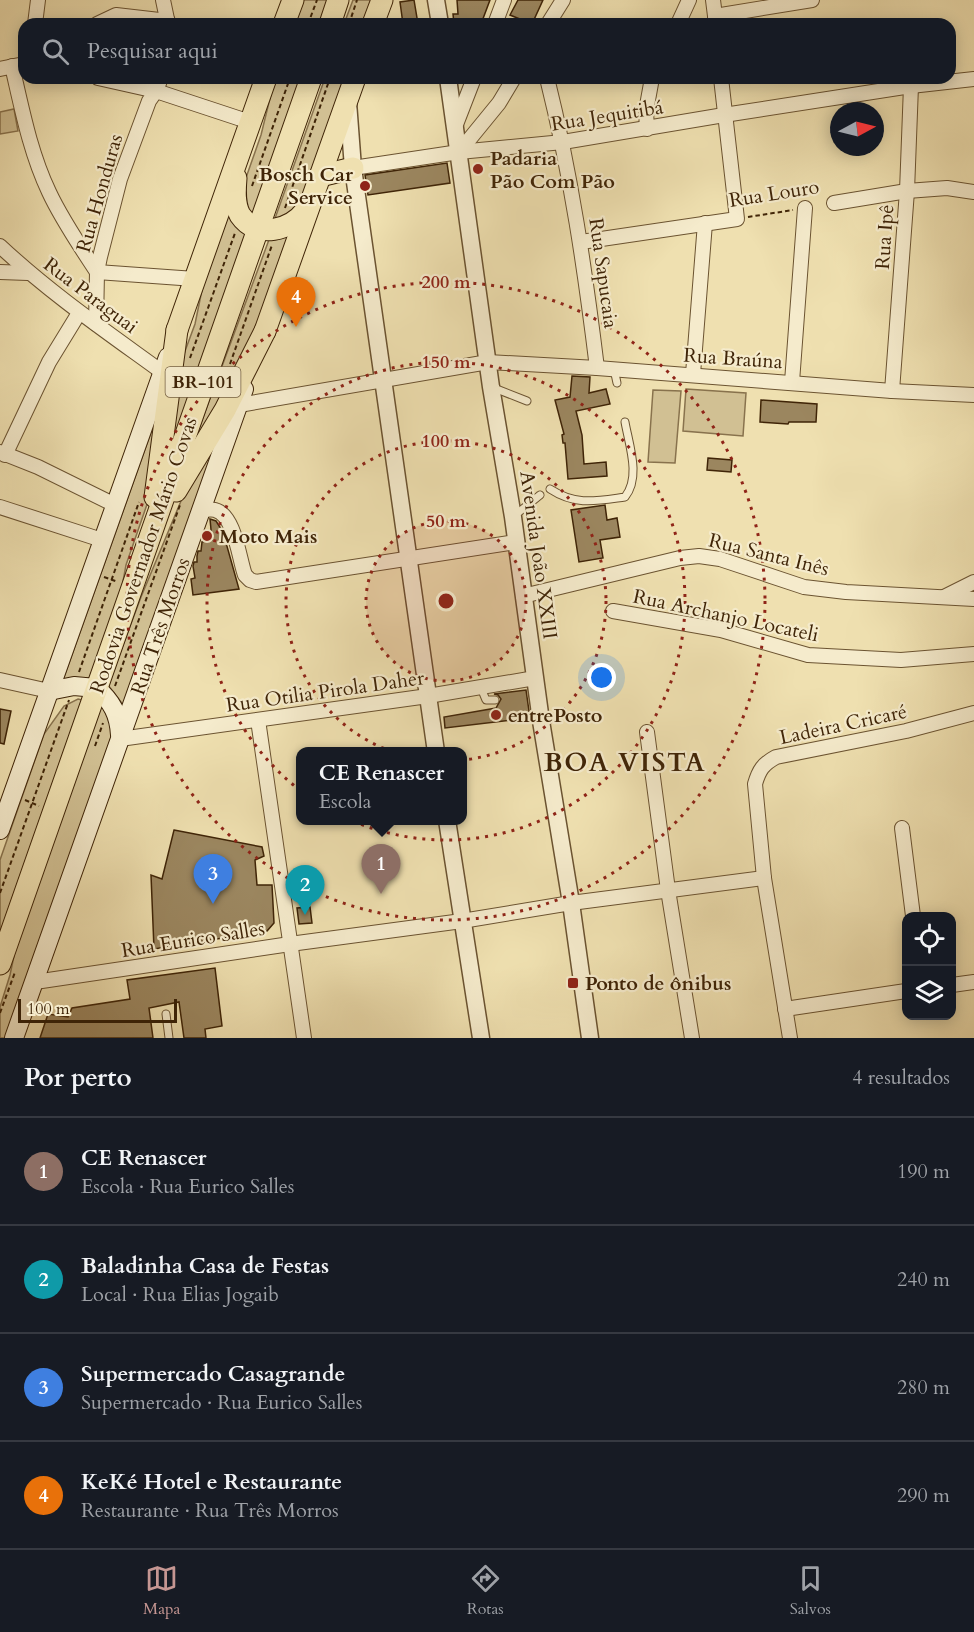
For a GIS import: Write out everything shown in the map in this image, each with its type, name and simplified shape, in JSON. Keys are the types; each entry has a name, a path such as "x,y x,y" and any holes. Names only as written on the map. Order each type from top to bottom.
{"main road":[{"path":"286,18 293,0"},
{"path":"332,18 338,0"},
{"path":"375,18 382,0"},
{"path":"0,830 264,84"},
{"name":"Rodovia Governador Mário Covas","path":"7,968 103,694 151,536 204,378 268,229 309,84"},
{"name":"Rua Três Morros","path":"14,1038 308,206 354,84"},
{"path":"237,162 237,208 241,217 268,229 291,225 300,218 308,206"},
{"path":"320,176 353,168"},
{"path":"151,536 177,330"},
{"path":"151,536 225,410 265,331"},
{"path":"49,691 74,686 103,694 118,717 120,739"}],"street":[{"path":"36,18 38,0"},
{"path":"163,0 167,18"},
{"path":"436,0 439,18"},
{"path":"497,18 504,0"},
{"path":"552,18 563,0"},
{"path":"681,18 689,0"},
{"path":"713,0 715,18"},
{"path":"725,18 812,0"},
{"path":"110,18 116,15 138,18"},
{"path":"12,66 30,142 49,191 67,226 97,272 195,279"},
{"name":"Rua Jequitibá","path":"956,81 974,79"},
{"path":"159,84 250,122"},
{"name":"Rua Honduras","path":"96,324 97,272 120,179 149,101 159,84"},
{"name":"Avenida João XXIII","path":"449,84 491,387 513,517 536,718 571,903 590,1038"},
{"path":"456,126 472,84"},
{"path":"459,152 499,103 510,84"},
{"name":"Rua Sapucaia","path":"548,84 563,142 581,242 597,368"},
{"path":"647,129 646,111 651,84"},
{"path":"721,84 737,219"},
{"name":"Rua Jequitibá","path":"353,168 459,152 563,142 929,84"},
{"name":"Rua Ipê","path":"892,391 907,191 911,86"},
{"path":"348,100 353,168 435,747"},
{"name":"Rua Louro","path":"834,203 907,191 947,188 974,192"},
{"path":"792,382 805,208"},
{"name":"Rua Louro","path":"581,242 737,219"},
{"path":"693,374 705,223"},
{"name":"Rua Paraguai","path":"0,246 28,273 79,313 162,372"},
{"path":"0,272 28,273"},
{"path":"79,313 49,362 2,454 39,467 115,505"},
{"name":"Rua Braúna","path":"239,405 488,362 597,368 615,376 693,374 892,391 974,395"},
{"path":"0,507 102,540"},
{"path":"201,511 216,510 226,516 242,567 250,580 264,581 516,542"},
{"name":"Rua Santa Inês","path":"523,596 671,560 699,556 720,559 804,586 846,592 974,599"},
{"path":"944,597 974,582"},
{"name":"Rua Archanjo Locateli","path":"613,611 721,630 808,655 901,660 974,654"},
{"path":"0,680 49,691"},
{"name":"Rua Otilia Pirola Daher","path":"120,739 480,688 532,683"},
{"name":"Ladeira Cricaré","path":"764,878 755,784 758,772 766,762 776,757 906,731 974,713"},
{"path":"258,720 304,1038"},
{"path":"647,732 692,1038"},
{"path":"448,825 481,1038"},
{"path":"902,828 912,912"},
{"path":"764,878 790,1038"},
{"name":"Rua Eurico Salles","path":"34,982 462,921 571,903 764,878"},
{"path":"956,984 974,982"},
{"path":"785,1009 902,992"}],"lane":[{"path":"491,387 527,401"},
{"path":"550,489 564,498 573,500 600,501 625,497 631,489 634,478 625,422"},
{"path":"513,517 540,495"},
{"path":"480,688 486,700 495,700"},
{"path":"166,1014 169,1038"}],"path":[{"path":"311,18 317,0"},
{"path":"351,18 357,0"},
{"path":"227,370 268,229 328,84"},
{"name":"Rua Louro","path":"737,219 805,208"},
{"path":"92,754 103,694 181,500"},
{"path":"0,1013 7,968"}],"shaded area":[{"path":"303,0 328,0 322,18 296,18"},
{"path":"353,0 378,0 372,18 346,18"},
{"path":"274,84 299,84 252,217 244,207 242,189 261,135"},
{"path":"323,84 349,84 306,205 273,224"},
{"path":"14,109 18,131 0,134 0,112"},
{"path":"231,207 249,229 162,474 181,362 195,324 203,285"},
{"path":"289,235 245,362 185,466 270,237"},
{"path":"686,389 746,393 743,436 683,431"},
{"path":"653,390 681,391 675,463 648,462"},
{"path":"165,393 152,490 126,565 122,587 90,678 65,681 63,680"},
{"path":"236,402 127,710 108,685 141,597 196,465"},
{"path":"78,699 82,700 0,933 0,860 44,734 64,706"},
{"path":"99,705 102,706 114,729 10,1038 0,1038 0,1007 15,951"}],"building":[{"path":"414,0 417,18 402,18 400,2"},
{"path":"457,0 490,0 483,18 453,18 453,14 458,14"},
{"path":"518,0 543,0 535,18 517,18 510,15"},
{"path":"447,163 450,183 368,195 365,175"},
{"path":"572,376 590,377 589,393 606,389 610,404 576,411 582,435 584,464 606,462 607,476 568,479 565,443 563,443 562,435 564,434 555,400 570,397"},
{"path":"761,400 817,404 816,422 789,422 788,424 760,422"},
{"path":"708,458 732,460 731,472 707,470"},
{"path":"605,505 607,520 617,518 620,537 600,540 603,558 579,562 571,510"},
{"path":"210,519 216,521 223,532 239,589 193,595 191,579 195,578 194,562 197,562 202,542 212,540"},
{"path":"526,690 530,718 445,728 444,717 496,708 501,699 494,694"},
{"path":"0,709 11,711 4,744 0,743"},
{"path":"174,830 262,847 264,856 255,860 257,885 272,885 274,923 267,931 154,949 151,875 162,879"},
{"path":"310,907 312,923 299,924 297,908"},
{"path":"215,968 222,1026 205,1029 206,1038 184,1038 179,1002 149,1008 153,1038 40,1038 48,1014 68,1017 72,1008 130,999 127,980"}],"place":[{"name":"Padaria Pão Com Pão","path":"478,169"},
{"name":"Bosch Car Service","path":"365,186"},
{"name":"KeKé Hotel e Restaurante","path":"296,327"},
{"name":"Moto Mais","path":"207,536"},
{"name":"entrePosto","path":"496,715"},
{"name":"CE Renascer","path":"381,894"},
{"name":"Supermercado Casagrande","path":"213,904"},
{"name":"Baladinha Casa de Festas","path":"305,915"},
{"name":"Ponto de ônibus","path":"573,983"}],"district":[{"name":"BOA VISTA","path":"625,762"}]}
